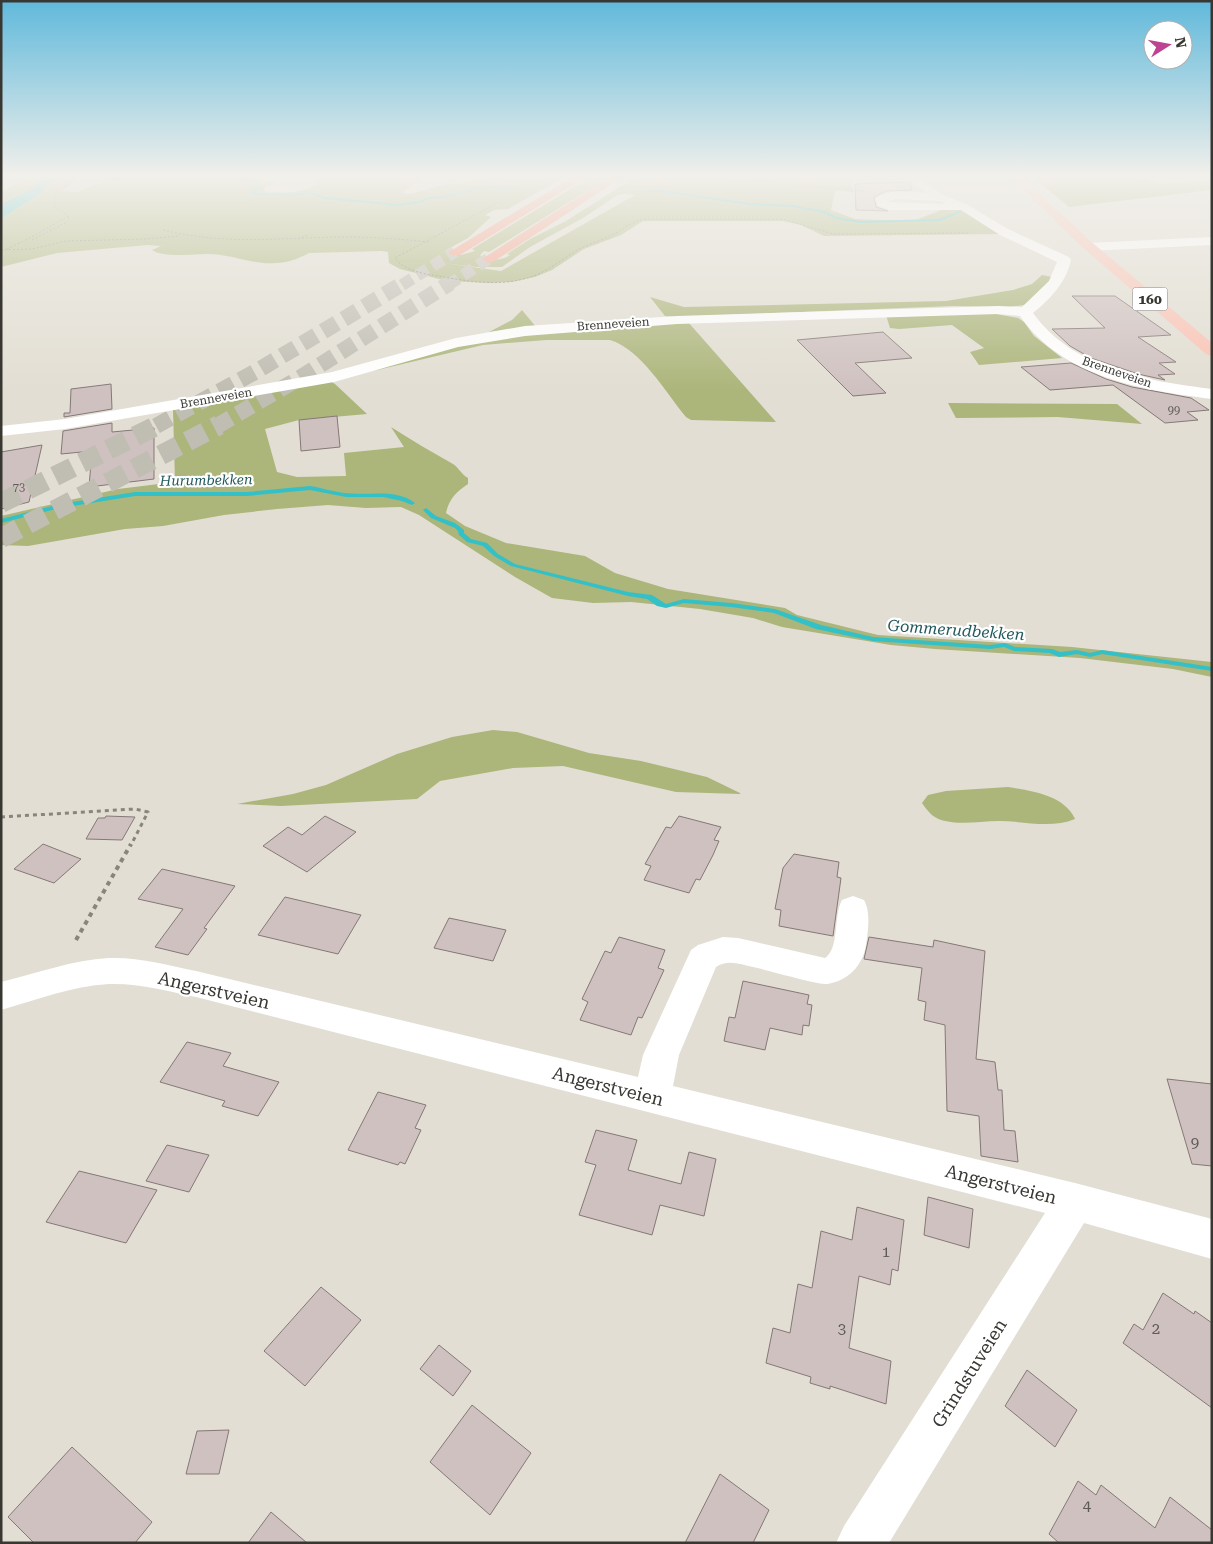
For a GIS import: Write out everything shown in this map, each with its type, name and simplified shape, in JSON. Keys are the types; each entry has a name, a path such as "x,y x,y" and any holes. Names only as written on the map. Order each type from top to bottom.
{"highway":[{"path":"455,252 465,246"},
{"path":"488,259 509,246"}],"main road":[{"name":"160","path":"1088,246 1212,350"}],"street":[{"path":"1025,312 1041,299 1056,282 1064,260 1034,246"},
{"name":"Brenneveien","path":"1,431 65,424 334,377 456,343 515,332 677,320 998,310 1025,312 1037,329 1053,344 1087,363 1136,380 1169,388 1212,394"},
{"path":"652,1097 661,1054 703,959 710,954 723,950 738,951 827,971 837,967 844,961 848,952 852,908"},
{"name":"Angerstveien","path":"1,996 82,974 110,971 138,972 215,989 652,1097 1212,1238"},
{"name":"Grindstuveien","path":"861,1543 1075,1202"}],"path":[{"path":"1,250 14,246"},
{"path":"1,250 32,249 45,246"},
{"path":"419,246 395,258 402,266 423,272 470,281 499,281 535,275 585,246"},
{"path":"1,817 135,809 148,812 125,856 76,940"}],"green space":[{"path":"1,246 135,246 57,253 1,267"},
{"path":"161,246 453,246 446,250 447,254 461,255 475,251 472,249 477,246 499,246 489,252 484,251 480,255 485,260 491,260 507,257 510,255 507,254 519,246 532,246 502,267 476,267 443,263 501,271 545,246 592,246 552,270 535,277 512,282 490,283 447,281 400,269 389,263 388,252 382,251 309,253 289,261 267,263 217,254 179,255 163,254 152,250"},
{"path":"1042,275 1052,277 1042,292 1024,305 1009,307 953,306 674,317 665,316 650,297 684,307 946,301 1013,290 1032,284"},
{"path":"522,310 536,327 489,332 512,320"},
{"path":"990,313 1018,318 1024,322 1034,336 1062,358 979,365 970,352 984,348 952,325 890,328 886,315"},
{"path":"688,322 776,422 691,420 686,417 652,373 632,352 610,340 546,340 483,345 373,371 424,354 504,336"},
{"path":"330,381 367,414 299,420 265,429 277,472 297,477 346,476 344,453 404,447 391,427 453,464 468,478 468,484 454,496 446,513 465,526 506,543 585,556 615,573 668,589 785,608 797,615 878,635 1072,647 1212,662 1212,677 1173,669 1080,658 891,645 782,627 753,618 700,609 631,602 593,603 552,598 515,577 419,515 401,507 366,508 328,505 277,509 224,515 163,526 125,529 28,546 1,545 1,516 118,489 175,482 173,409"},
{"path":"948,403 1117,404 1142,424 1058,417 956,418"},
{"path":"493,730 517,732 589,753 641,761 707,777 742,794 676,792 563,766 513,768 440,781 417,799 281,806 237,804 293,794 326,785 397,754 452,737"},
{"path":"1008,787 1055,799 1070,811 1075,819 1057,824 999,821 952,822 934,817 922,803 928,795 946,791"}],"building":[{"path":"1072,296 1115,296 1171,335 1138,337 1176,362 1159,363 1175,374 1158,375 1165,380 1138,374 1091,358 1070,346 1052,329 1105,328"},
{"path":"883,332 912,358 855,363 886,393 853,396 797,340"},
{"path":"1071,363 1106,379 1132,387 1191,398 1209,410 1187,412 1198,420 1165,423 1113,385 1050,390 1021,367"},
{"path":"111,384 112,409 64,417 64,413 70,413 71,389"},
{"path":"337,416 340,447 301,451 299,420"},
{"path":"112,423 112,432 154,428 154,479 89,487 92,451 61,454 63,431"},
{"path":"42,445 29,502 1,509 1,452"},
{"path":"106,816 135,817 122,840 86,839 98,818 105,818"},
{"path":"325,816 356,832 307,872 263,846 288,827 302,835"},
{"path":"679,816 721,827 714,840 719,841 713,855 700,880 696,879 689,893 644,880 651,866 645,864 666,827 671,828"},
{"path":"43,844 81,859 54,883 14,869"},
{"path":"794,854 839,862 837,877 841,878 833,936 779,926 781,910 775,909 783,868"},
{"path":"162,869 235,886 204,928 207,929 188,955 155,947 183,909 138,899"},
{"path":"285,897 361,915 338,954 258,935"},
{"path":"449,918 506,930 493,961 434,948"},
{"path":"619,937 665,950 658,968 664,970 642,1018 638,1017 631,1035 580,1020 588,1002 582,999 605,951 611,953"},
{"path":"869,937 933,947 934,940 985,951 976,1059 995,1062 998,1090 1002,1090 1004,1130 1015,1131 1018,1162 981,1156 979,1116 947,1111 945,1025 924,1020 926,1002 918,1000 922,968 864,959"},
{"path":"743,981 809,995 807,1004 812,1005 809,1026 803,1025 802,1035 770,1028 765,1050 724,1041 729,1017 735,1018"},
{"path":"187,1042 231,1053 223,1066 279,1082 258,1116 222,1106 225,1101 160,1082"},
{"path":"1167,1079 1212,1084 1212,1166 1192,1164"},
{"path":"378,1092 426,1105 415,1128 421,1130 405,1164 400,1162 398,1165 348,1150"},
{"path":"596,1130 637,1140 628,1170 681,1184 689,1152 716,1159 704,1216 660,1205 652,1235 579,1215 596,1165 585,1162"},
{"path":"167,1145 209,1155 189,1192 146,1181"},
{"path":"79,1171 157,1190 126,1243 46,1222"},
{"path":"928,1197 973,1209 969,1248 924,1235"},
{"path":"857,1207 904,1220 898,1271 892,1269 890,1285 859,1276 849,1348 891,1361 886,1404 830,1386 830,1389 810,1383 811,1377 766,1363 773,1328 790,1333 798,1284 812,1288 821,1231 852,1240"},
{"path":"321,1287 361,1320 305,1386 264,1351"},
{"path":"1163,1293 1194,1314 1195,1311 1212,1323 1212,1408 1123,1343 1134,1324 1143,1330"},
{"path":"439,1345 471,1371 453,1396 420,1369"},
{"path":"1027,1370 1077,1410 1055,1447 1005,1406"},
{"path":"472,1405 531,1453 490,1515 430,1462"},
{"path":"229,1430 219,1474 186,1474 197,1431"},
{"path":"72,1447 152,1522 135,1543 34,1543 8,1517"},
{"path":"720,1474 769,1510 753,1543 685,1543"},
{"path":"1078,1481 1096,1495 1101,1485 1155,1528 1170,1497 1212,1530 1212,1543 1059,1543 1049,1534"},
{"path":"271,1512 307,1543 248,1543"}],"waterway":[{"name":"Hurumbekken","path":"1,521 60,506 135,494 247,494 310,488 346,495 383,495 404,499 412,503"},
{"name":"Gommerudbekken","path":"426,510 433,517 457,527 461,530 461,534 469,541 485,544 496,555 513,565 628,594 649,597 666,606 684,601 775,611 819,627 873,639 990,647 1005,645 1014,649 1052,651 1059,655 1077,652 1090,655 1102,652 1212,669"}],"tunnel":[{"path":"402,285 455,252"},
{"path":"448,285 488,259"},
{"path":"156,426 255,372 404,283"},
{"path":"217,426 298,379 450,283"},
{"path":"1,538 219,425"},
{"path":"1,503 156,426"}]}
